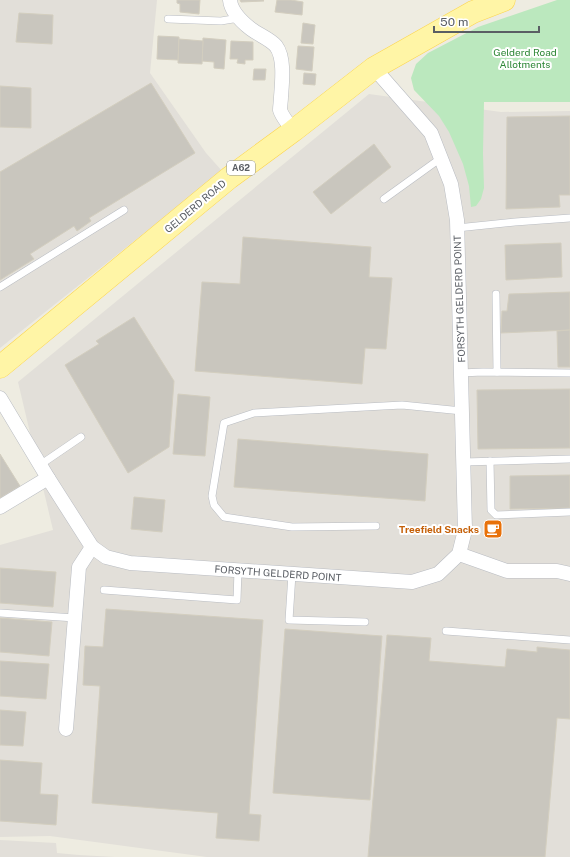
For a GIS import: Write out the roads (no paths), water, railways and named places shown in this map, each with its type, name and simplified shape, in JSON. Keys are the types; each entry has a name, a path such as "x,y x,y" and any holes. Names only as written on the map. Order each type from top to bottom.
{"main road":[{"name":"GELDERD ROAD","path":"0,367 229,178 374,68 473,12 504,0"}],"street":[{"path":"230,0 230,5 239,18 251,29 276,46 282,60 283,76 280,109 283,117 293,130"},
{"name":"FORSYTH GELDERD POINT","path":"0,398 92,547 106,557 130,564 412,582 438,574 459,554 465,530 457,220 451,184 431,133 374,68"},
{"path":"0,507 48,478"},
{"path":"66,729 79,567 92,547"},
{"path":"459,554 507,571 557,571 570,574"}],"lane":[{"path":"168,19 221,21 239,18"},
{"path":"384,199 441,158"},
{"path":"0,287 124,210"},
{"path":"457,228 570,218"},
{"path":"496,294 497,372"},
{"path":"461,373 570,373"},
{"path":"376,526 292,527 224,517 214,505 212,496 224,423 254,413 402,405 462,411"},
{"path":"40,465 81,437"},
{"path":"463,462 570,459"},
{"path":"490,461 491,510 496,514 570,512"},
{"path":"104,590 237,600 238,570"},
{"path":"292,574 289,620 365,622"},
{"path":"0,613 75,618"},
{"path":"446,632 570,640"}],"place":[{"name":"Treefield Snacks","path":"493,529"}],"park label":[{"name":"Gelderd Road Allotments","path":"525,58"}]}
